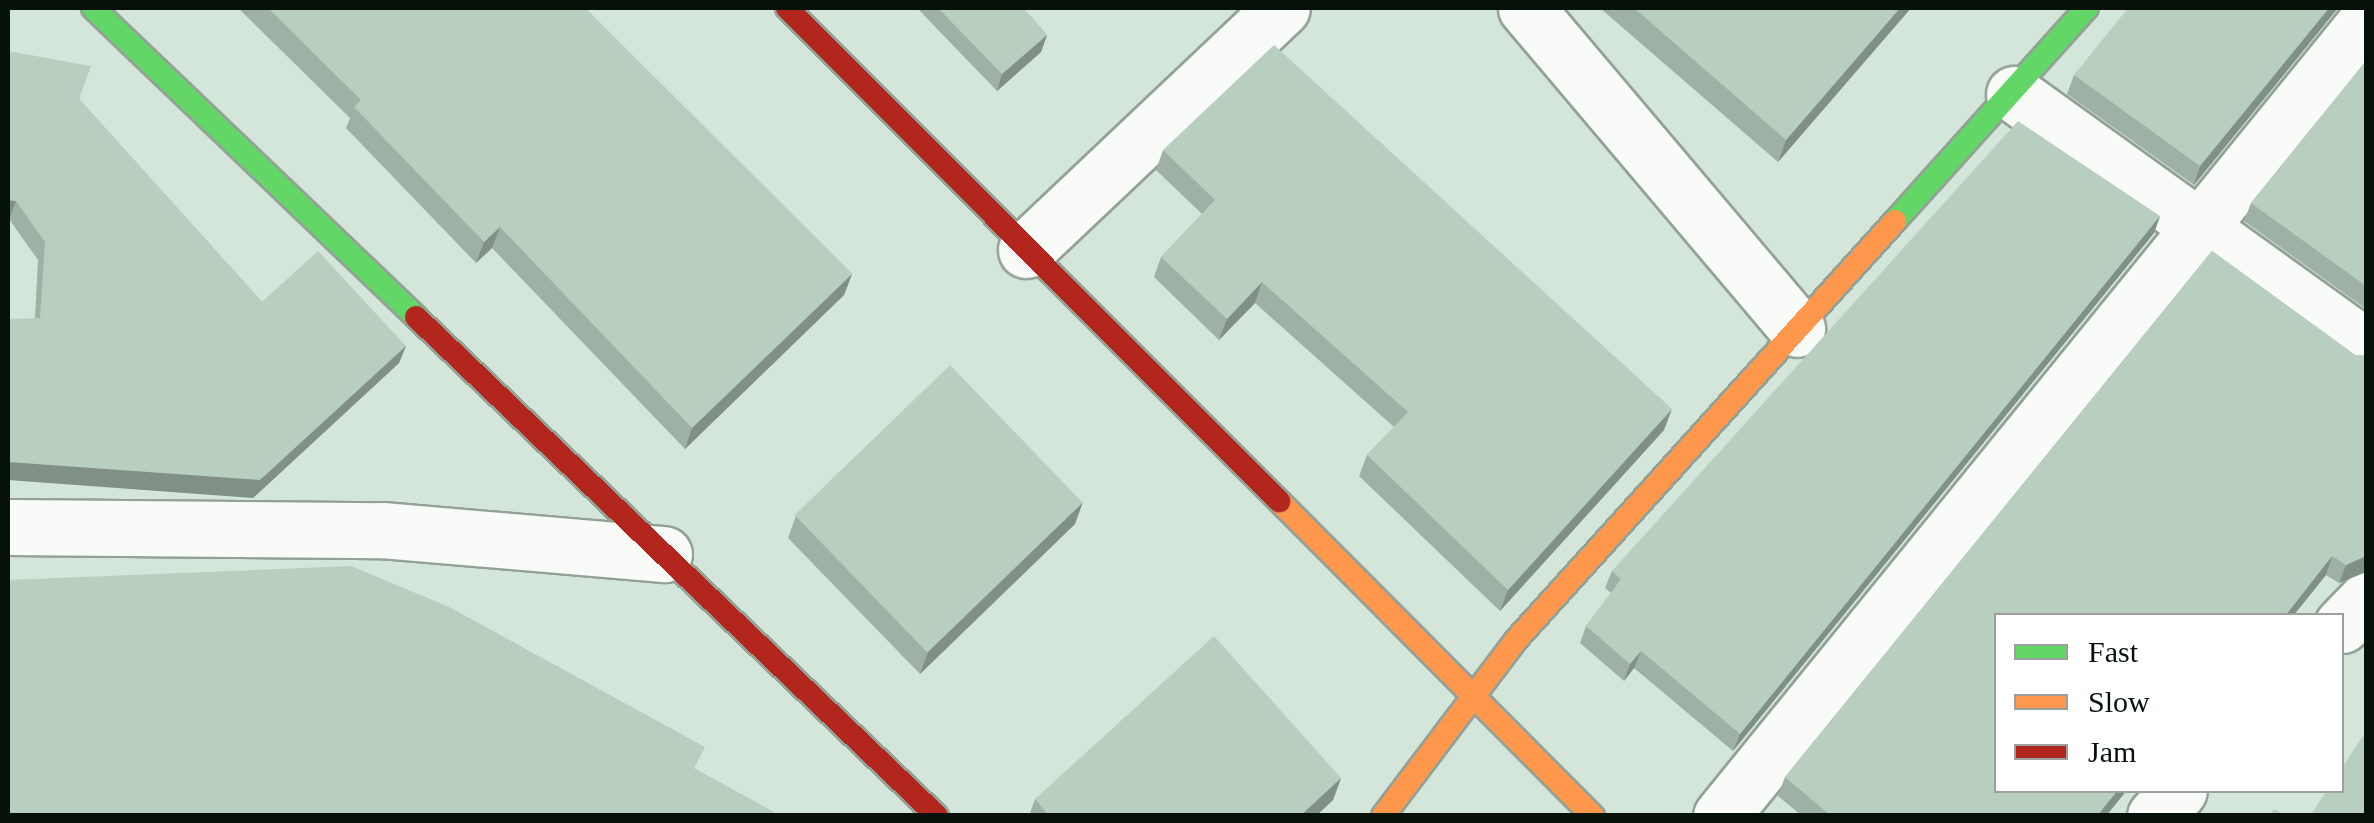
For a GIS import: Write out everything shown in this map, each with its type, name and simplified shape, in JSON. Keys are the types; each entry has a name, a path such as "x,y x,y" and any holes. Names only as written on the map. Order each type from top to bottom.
{"street":[{"path":"93,8 937,816"},
{"path":"787,8 1472,701 1593,816"},
{"path":"1026,250 1282,8"},
{"path":"1526,8 1798,329"},
{"path":"1382,816 1516,640 2014,94 2087,8"},
{"path":"1721,816 2366,22"},
{"path":"2014,94 2195,229 2366,347"},
{"path":"8,527 382,530 664,554"},
{"path":"2344,624 2366,600"},
{"path":"2156,816 2176,793"}],"building":[{"path":"268,8 585,8 852,274 692,428 500,227 484,242 354,107 361,100"},
{"path":"938,8 1023,8 1047,35 1002,74"},
{"path":"1634,8 1900,8 1786,140"},
{"path":"2128,8 2329,8 2200,166 2074,75"},
{"path":"1274,45 1672,409 1508,590 1367,455 1408,412 1262,282 1227,319 1161,257 1215,200 1163,150"},
{"path":"8,51 91,66 79,99 262,302 318,251 406,346 260,480 8,462 8,319 40,318 45,242 16,201 8,200"},
{"path":"2366,61 2366,286 2251,203"},
{"path":"2018,121 2160,216 1740,734 1641,651 1630,664 1586,626 1621,579 1612,571"},
{"path":"2212,251 2355,355 2366,356 2366,556 2346,565 2332,556 2287,613 1994,613 1994,793 2116,793 2097,816 1831,816 1785,777"},
{"path":"950,365 1083,502 927,652 795,515"},
{"path":"351,566 449,607 705,747 694,768 781,816 8,816 8,580"},
{"path":"1214,636 1341,778 1300,816 1049,816 1035,799"},
{"path":"2366,731 2366,816 2310,816 2325,793 2344,793 2344,765"}],"traffic: fast":[{"path":"93,8 416,317"},
{"path":"1895,221 2087,8"}],"traffic: slow":[{"path":"1383,816 1516,640 1895,221"},
{"path":"1279,501 1593,816"}],"traffic: jam":[{"path":"787,8 1279,501"},
{"path":"416,317 937,816"}]}
